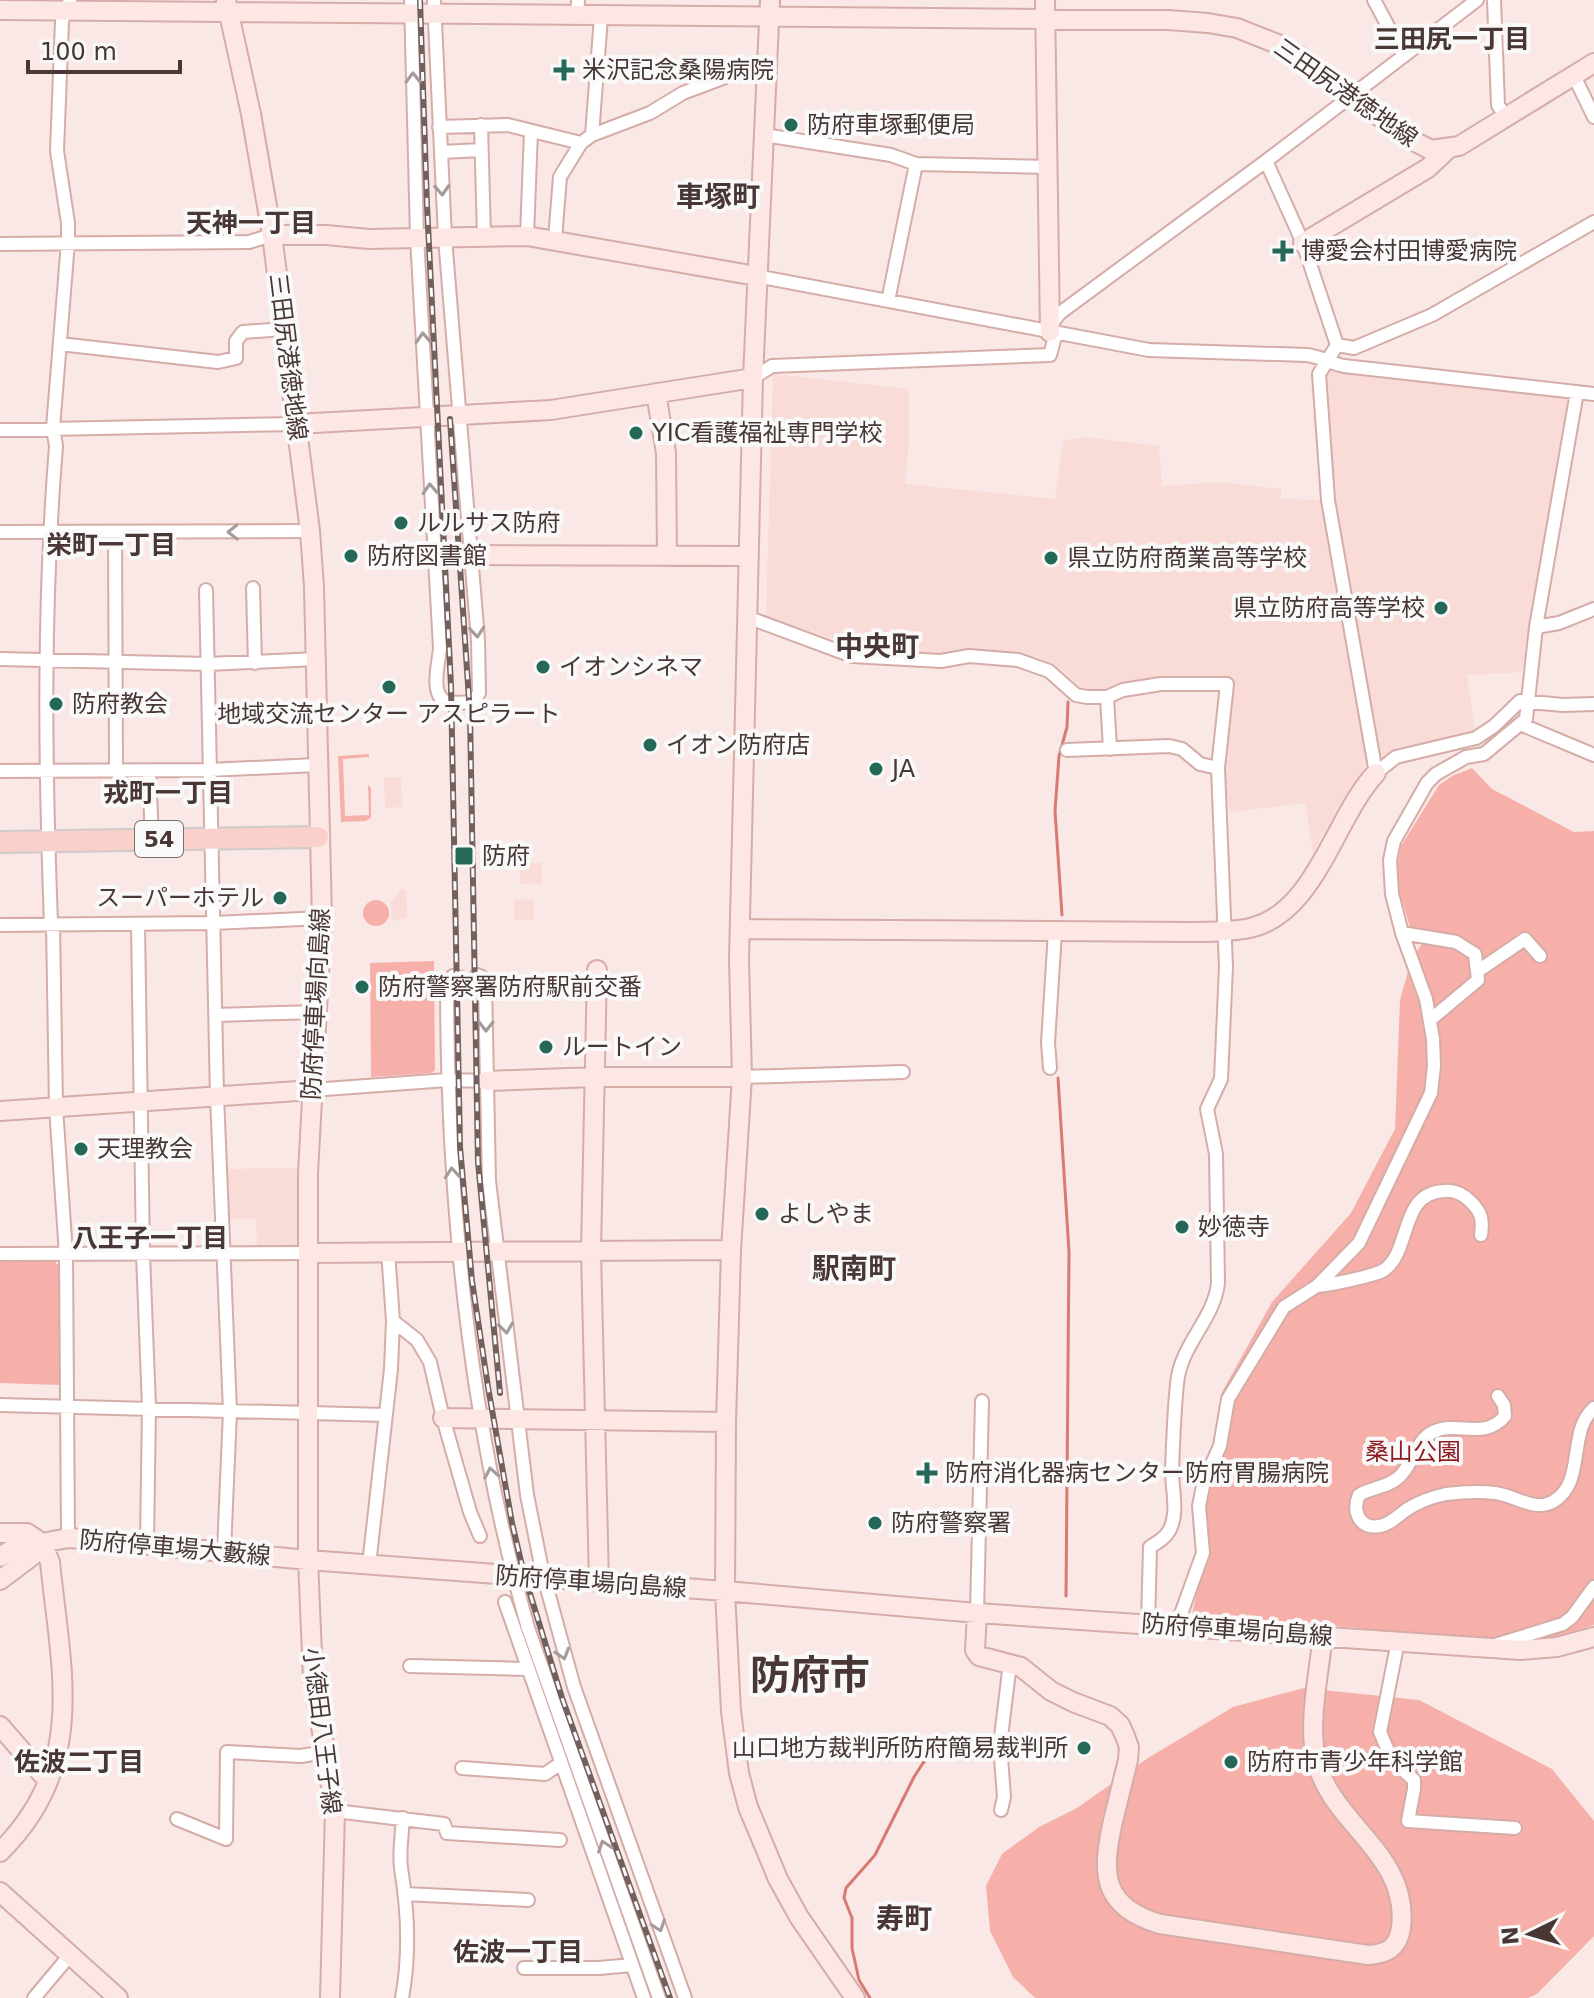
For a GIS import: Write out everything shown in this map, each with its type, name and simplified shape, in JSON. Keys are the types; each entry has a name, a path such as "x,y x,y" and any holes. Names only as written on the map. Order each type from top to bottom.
{"main road":[{"name":"54","path":"0,842 318,837"}],"street":[{"path":"0,430 296,424 551,410 753,378 772,366 1050,355 1053,329 1045,0"},
{"path":"1374,0 1404,56"},
{"path":"1053,329 1060,313 1477,0"},
{"path":"1494,0 1498,105 1506,117"},
{"path":"68,5 62,21 57,151 68,242 53,428 56,446 49,533 45,772 56,1107 66,1255 68,1538"},
{"path":"0,10 68,5 227,6"},
{"name":"三田尻港徳地線","path":"318,837 317,659 310,531 272,235 251,114 227,6 578,8 601,17 770,9 1208,23 1237,28 1280,45 1431,150 1459,146 1594,63"},
{"path":"411,6 417,237 440,648 437,690 448,703 473,702 479,693 478,640 445,238 434,7"},
{"path":"770,9 753,378 741,929 742,1077 731,1250 725,1591 731,1711 739,1773 748,1807 778,1879 799,1917 855,1998"},
{"path":"555,239 560,177 586,139 601,17"},
{"path":"439,127 508,125 586,139 650,113 683,93 744,70 767,67"},
{"path":"1574,76 1594,117"},
{"path":"481,125 484,237"},
{"path":"527,236 531,131"},
{"path":"764,135 891,155 916,164 1049,167"},
{"path":"1303,243 1428,168 1448,149"},
{"path":"441,152 481,150"},
{"path":"1266,161 1303,243 1337,345"},
{"path":"888,301 916,164"},
{"path":"1337,345 1354,348 1432,315 1594,222"},
{"path":"0,244 249,242 272,235 369,239 527,236 1053,329 1160,351 1327,358 1334,364 1344,366 1594,394"},
{"path":"60,344 218,362 236,358 236,341 243,332 284,329"},
{"path":"1337,345 1319,374 1328,500 1376,773"},
{"path":"1177,1625 1203,1553 1199,1506 1204,1481 1220,1446 1228,1399 1284,1307 1317,1286 1359,1243 1431,1093 1434,1066 1430,1020 1421,982 1402,933 1391,885 1390,860 1394,841 1427,783 1448,766 1466,757 1484,754 1526,719 1536,627 1577,392"},
{"path":"656,393 666,453 667,556"},
{"path":"0,532 310,531"},
{"path":"115,532 116,771"},
{"path":"469,555 749,556"},
{"path":"253,588 255,663"},
{"path":"206,590 217,1096 230,1411 224,1551"},
{"path":"1536,627 1559,623 1594,609"},
{"path":"747,617 852,656 941,661 969,656 1018,660 1049,671 1076,695 1107,697 1123,690 1161,684 1227,684 1218,768 1226,967 1221,1079 1207,1109 1216,1154 1216,1297 1180,1364 1172,1473 1174,1515 1169,1532 1150,1547 1148,1625"},
{"path":"0,659 208,664 317,659"},
{"path":"1107,697 1110,749"},
{"path":"741,929 1224,931 1263,923 1288,907 1305,889 1355,798 1376,773 1396,757 1476,738 1494,726 1520,701 1594,704"},
{"path":"1520,724 1594,755"},
{"path":"1067,750 1169,746 1182,749 1200,764 1218,768"},
{"path":"0,771 209,770 316,765"},
{"path":"149,771 152,839"},
{"name":"防府停車場向島線","path":"318,837 322,918 312,1090 308,1560 977,1613 1521,1650 1557,1647 1594,1637"},
{"path":"0,925 214,923 322,918"},
{"path":"138,924 143,1254 149,1407 147,1543"},
{"path":"1050,1068 1048,1043 1055,931"},
{"path":"1402,933 1456,942 1475,954 1478,980 1430,1020"},
{"path":"1478,971 1525,939 1540,956"},
{"path":"597,970 591,1251 599,1583"},
{"path":"477,975 482,977 485,984 489,1181 496,1251 527,1495 543,1579 574,1687 685,1998"},
{"path":"453,976 447,981 447,1080 458,1251 497,1506 528,1628 552,1695 644,1998"},
{"path":"216,1015 316,1012"},
{"path":"0,1111 447,1080 903,1072"},
{"path":"1317,1286 1383,1271 1393,1259 1417,1204 1429,1194 1451,1191 1464,1195 1480,1211 1483,1222 1481,1235"},
{"path":"0,1254 731,1250"},
{"path":"369,1565 393,1321 388,1251"},
{"path":"393,1321 425,1350 470,1512 480,1536"},
{"path":"1498,1396 1504,1405 1505,1416 1498,1424 1485,1430 1450,1429 1431,1433 1402,1475 1391,1483 1359,1495 1355,1510 1358,1518 1371,1526 1384,1525 1424,1500 1449,1494 1500,1493 1518,1501 1550,1504 1558,1499 1571,1477 1584,1417 1594,1408"},
{"path":"982,1401 975,1650 979,1656 1021,1667 1062,1697 1110,1716 1120,1725 1129,1747 1128,1760 1105,1869 1117,1900 1127,1909 1160,1924 1368,1955 1393,1949 1399,1938 1402,1908 1397,1887 1383,1860 1323,1780 1317,1764 1313,1745 1323,1635"},
{"path":"0,1405 385,1415"},
{"path":"443,1418 726,1422"},
{"path":"470,1512 497,1506"},
{"path":"0,1533 27,1533 42,1543 50,1562 64,1708 62,1735 48,1781 24,1826 0,1852"},
{"name":"防府停車場大藪線","path":"0,1557 25,1541 42,1543 68,1538 308,1560"},
{"path":"0,1580 32,1556 42,1543"},
{"name":"小徳田八王子線","path":"308,1560 310,1641 335,1811 330,1998"},
{"path":"1488,1648 1563,1624 1572,1617 1594,1587"},
{"path":"505,1602 561,1763 659,1998"},
{"path":"514,1633 528,1628"},
{"path":"1398,1641 1380,1732 1392,1760 1414,1780 1408,1821 1515,1828"},
{"path":"1001,1810 1004,1797 1000,1745 1010,1663"},
{"path":"410,1666 526,1669"},
{"path":"538,1701 574,1687"},
{"path":"0,1726 48,1781"},
{"path":"177,1819 226,1839 227,1752 301,1756 325,1752"},
{"path":"462,1768 545,1774 561,1763"},
{"path":"335,1811 444,1824 447,1833 560,1840"},
{"path":"402,1998 407,1967 401,1867 403,1818"},
{"path":"613,1890 643,1879"},
{"path":"0,1892 118,1998"},
{"path":"405,1894 528,1900"},
{"path":"34,1998 70,1955"},
{"path":"524,1968 632,1965"}],"shaded area":[{"name":"県立防府高等学校","path":"1325,370 1577,392 1522,672 1467,675 1476,738 1416,751 1376,773 1328,500"},
{"name":"県立防府商業高等学校","path":"773,374 909,389 905,484 1055,499 1063,441 1083,437 1159,446 1162,486 1219,482 1281,489 1281,499 1325,500 1367,756 1363,775 1344,798 1313,852 1305,803 1230,812 1222,763 1232,680 1164,678 1119,686 1105,692 1084,691 1061,669 1037,657 976,653 930,659 868,650 766,617"},
{"path":"401,777 402,807 385,808 384,778"},
{"path":"520,863 542,863 542,883 520,884"},
{"path":"401,889 406,890 407,918 392,921 391,902"},
{"path":"534,899 534,920 514,920 514,900"},
{"path":"297,1168 297,1247 292,1252 257,1251 256,1218 225,1219 224,1169"}],"green space":[{"path":"369,754 369,757 343,759 345,816 369,815 368,785 371,788 371,818 341,822 338,756"},
{"name":"桑山公園","path":"1472,768 1492,789 1574,832 1594,831 1594,1625 1561,1636 1523,1642 1192,1614 1207,1546 1203,1499 1216,1462 1221,1394 1272,1302 1351,1213 1395,1129 1400,1000 1411,961 1429,932 1410,927 1395,878 1401,846 1439,785"},
{"path":"376,900 385,904 389,913 385,922 376,926 367,922 363,913 367,904"},
{"path":"434,961 435,1070 432,1073 371,1077 370,963"},
{"path":"56,1260 59,1264 60,1385 0,1383 0,1261"},
{"path":"1304,1688 1419,1700 1552,1769 1594,1821 1594,1936 1537,1994 1528,1998 1035,1998 1013,1977 990,1931 986,1886 1002,1854 1039,1827 1077,1808 1148,1758 1233,1707"}],"waterway":[{"path":"1062,915 1055,811 1059,756 1067,727 1068,702"},
{"path":"1054,1034 1060,950"},
{"path":"1058,1078 1069,1252 1066,1596"},
{"path":"870,1998 859,1980 852,1948 852,1918 844,1898 846,1888 875,1855 923,1763 940,1749 977,1736"}],"tunnel":[{"path":"453,976 477,975"}],"railway":[{"path":"420,0 451,686 460,1147 472,1281 512,1523 524,1574 562,1698 670,1998"},
{"path":"450,419 470,714 478,1162 500,1393"}],"place":[{"name":"米沢記念桑陽病院","path":"564,70"},
{"name":"防府車塚郵便局","path":"791,125"},
{"name":"博愛会村田博愛病院","path":"1283,251"},
{"name":"YIC看護福祉専門学校","path":"636,433"},
{"name":"ルルサス防府","path":"401,523"},
{"name":"防府図書館","path":"351,556"},
{"name":"県立防府商業高等学校","path":"1051,558"},
{"name":"県立防府高等学校","path":"1441,608"},
{"name":"イオンシネマ","path":"543,667"},
{"name":"地域交流センター アスピラート","path":"389,687"},
{"name":"防府教会","path":"56,704"},
{"name":"イオン防府店","path":"650,745"},
{"name":"JA","path":"876,769"},
{"name":"防府","path":"464,856"},
{"name":"スーパーホテル","path":"280,898"},
{"name":"防府警察署防府駅前交番","path":"362,987"},
{"name":"ルートイン","path":"546,1047"},
{"name":"天理教会","path":"81,1149"},
{"name":"よしやま","path":"762,1214"},
{"name":"妙徳寺","path":"1182,1227"},
{"name":"防府消化器病センター防府胃腸病院","path":"927,1473"},
{"name":"防府警察署","path":"875,1523"},
{"name":"山口地方裁判所防府簡易裁判所","path":"1084,1748"},
{"name":"防府市青少年科学館","path":"1231,1762"}],"district":[{"name":"三田尻一丁目","path":"1452,39"},
{"name":"車塚町","path":"718,196"},
{"name":"天神一丁目","path":"251,223"},
{"name":"栄町一丁目","path":"111,545"},
{"name":"中央町","path":"877,646"},
{"name":"戎町一丁目","path":"168,793"},
{"name":"八王子一丁目","path":"150,1238"},
{"name":"駅南町","path":"854,1268"},
{"name":"防府市","path":"810,1675"},
{"name":"佐波二丁目","path":"79,1762"},
{"name":"寿町","path":"904,1918"},
{"name":"佐波一丁目","path":"518,1952"}]}
